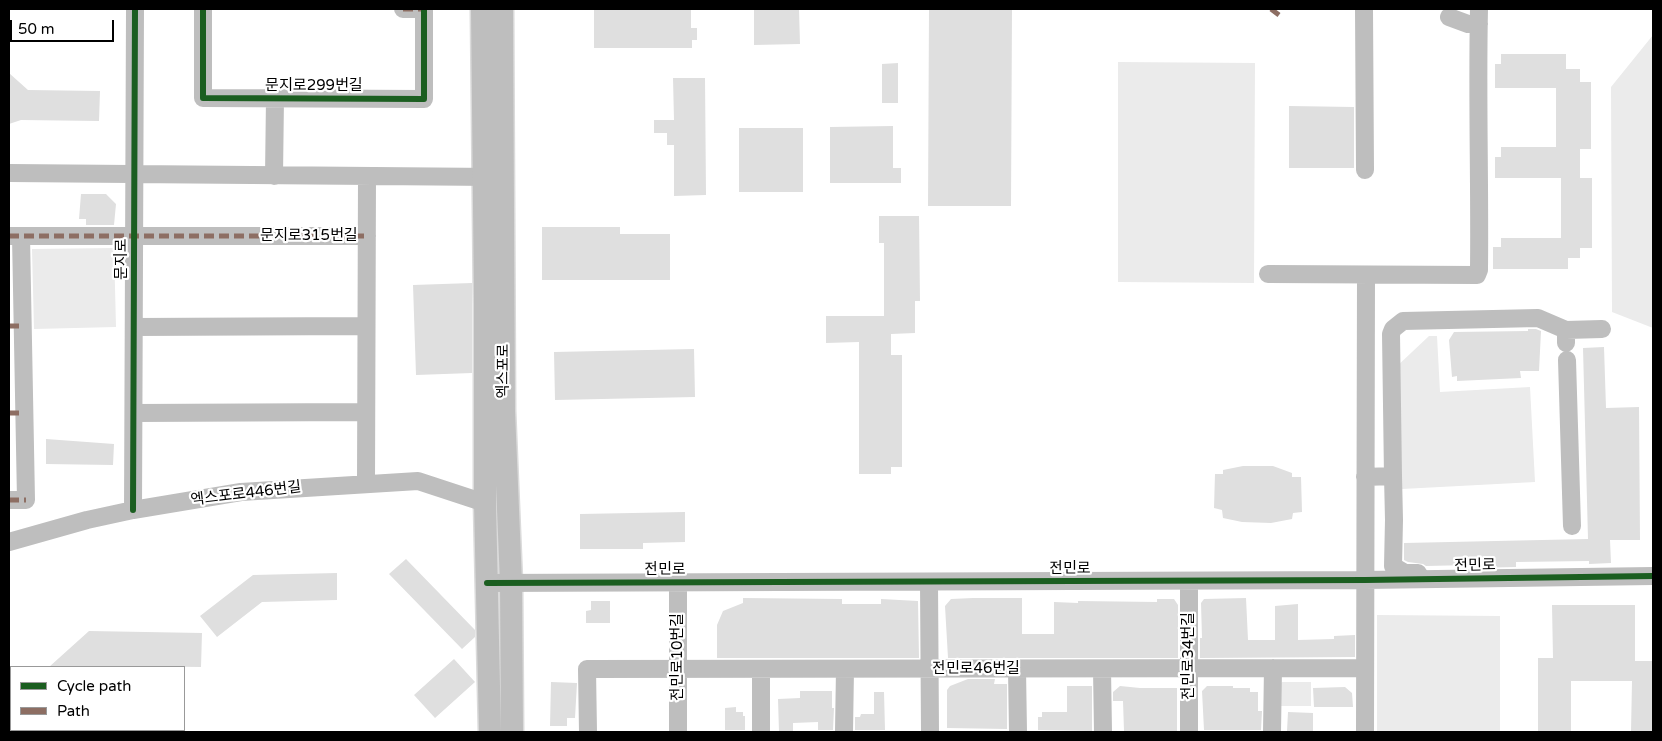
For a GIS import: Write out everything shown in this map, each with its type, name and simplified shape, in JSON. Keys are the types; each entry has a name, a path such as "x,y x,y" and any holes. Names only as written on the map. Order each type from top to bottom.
{"main road":[{"name":"엑스포로","path":"482,9 493,177 512,583 512,732"},
{"name":"엑스포로","path":"490,732 485,503 485,304 502,9"}],"street":[{"name":"문지로","path":"133,510 135,9"},
{"name":"문지로299번길","path":"203,9 202,98 424,99 424,9 403,9"},
{"path":"1364,9 1365,170"},
{"path":"1450,17 1468,24 1479,16"},
{"path":"1268,274 1477,275 1479,270 1480,231 1479,16"},
{"path":"274,176 275,98"},
{"path":"9,173 493,177"},
{"path":"367,176 367,236"},
{"path":"9,500 26,500 16,413 15,236"},
{"name":"문지로315번길","path":"15,236 367,236 366,483"},
{"path":"1365,732 1366,275"},
{"path":"1456,573 1405,573 1393,566 1391,334 1393,329 1403,321 1538,318 1566,344 1572,526"},
{"path":"134,327 366,326"},
{"path":"1566,344 1602,329"},
{"path":"134,413 366,412"},
{"path":"1365,477 1393,476"},
{"name":"엑스포로446번길","path":"9,542 84,520 240,492 418,481 485,503"},
{"name":"전민로","path":"487,583 1365,580 1653,576"},
{"name":"전민로34번길","path":"1189,581 1189,732"},
{"name":"전민로10번길","path":"678,582 678,732"},
{"path":"930,582 930,732"},
{"path":"1272,732 1273,668"},
{"name":"전민로46번길","path":"588,732 587,669 1365,668"},
{"path":"761,669 761,732"},
{"path":"844,669 844,732"},
{"path":"1017,669 1018,732"},
{"path":"1102,669 1103,732"}],"shaded area":[{"path":"1653,35 1653,328 1612,312 1611,87"},
{"path":"1118,62 1255,63 1254,283 1118,282"},
{"path":"114,248 116,327 34,329 32,249"},
{"path":"1429,336 1437,336 1440,392 1530,387 1535,482 1402,489 1395,368"},
{"path":"1377,615 1500,616 1500,732 1377,732"},
{"path":"1282,682 1311,682 1311,706 1275,706 1277,688"},
{"path":"78,731 116,731 115,732"}],"building":[{"path":"691,9 691,28 697,28 697,40 692,40 692,48 594,48 594,10"},
{"path":"754,9 799,9 800,44 754,45"},
{"path":"929,9 1012,9 1011,206 928,206"},
{"path":"1501,54 1566,54 1566,69 1580,69 1580,82 1591,82 1591,149 1580,149 1580,178 1592,178 1592,248 1580,248 1580,258 1568,258 1568,269 1493,269 1493,247 1501,247 1501,238 1561,238 1561,178 1495,178 1495,157 1501,157 1501,147 1556,147 1556,88 1495,88 1495,64 1501,64"},
{"path":"898,63 898,103 882,103 882,64"},
{"path":"9,73 28,90 100,91 99,121 21,120 9,124"},
{"path":"673,78 705,78 706,195 674,196 674,145 667,145 667,133 654,133 654,120 674,120"},
{"path":"1289,106 1354,107 1354,168 1289,168"},
{"path":"893,126 893,168 901,168 901,183 830,183 830,127"},
{"path":"739,128 803,128 803,192 739,192"},
{"path":"81,194 106,194 116,204 114,225 86,225 86,219 79,219"},
{"path":"879,216 919,216 920,301 915,301 915,333 891,334 891,355 902,355 902,467 891,467 891,474 859,474 859,342 826,343 826,316 884,316 884,243 879,243"},
{"path":"542,227 620,227 620,234 670,234 670,280 542,280"},
{"path":"472,283 472,373 416,375 413,285"},
{"path":"1528,329 1541,331 1539,371 1520,371 1521,378 1457,381 1457,376 1452,377 1449,340 1454,332 1528,331"},
{"path":"1604,347 1606,408 1639,407 1640,540 1610,540 1611,563 1589,564 1589,561 1516,562 1516,567 1470,568 1470,565 1426,566 1404,560 1404,543 1588,539 1583,348"},
{"path":"694,349 695,397 555,400 554,352"},
{"path":"46,439 114,444 113,465 46,464"},
{"path":"1243,466 1273,466 1292,473 1292,477 1301,477 1302,512 1293,513 1292,519 1271,523 1242,522 1223,518 1222,510 1214,508 1215,474 1223,474 1223,470"},
{"path":"685,512 685,542 643,543 643,549 580,549 580,514"},
{"path":"406,559 475,630 475,637 462,649 389,574"},
{"path":"337,573 337,600 262,602 217,637 200,616 253,575"},
{"path":"743,598 842,599 842,604 881,604 881,599 918,601 919,658 717,658 717,625 723,611 743,603"},
{"path":"1022,598 1022,634 1054,634 1054,602 1157,602 1157,599 1174,599 1178,605 1178,658 948,658 945,606 951,599"},
{"path":"1246,598 1248,640 1275,640 1275,606 1298,604 1298,640 1334,639 1334,636 1355,635 1355,657 1200,658 1200,638 1202,638 1201,603 1204,599"},
{"path":"591,601 610,601 610,623 586,623 586,611 591,610"},
{"path":"1552,605 1635,605 1635,661 1653,661 1653,732 1631,732 1632,681 1571,681 1571,732 1538,732 1538,658 1553,658"},
{"path":"89,631 202,633 201,667 50,666"},
{"path":"454,659 475,682 435,718 414,695"},
{"path":"968,679 995,679 994,684 1007,684 1007,729 947,728 947,690 950,686"},
{"path":"551,682 577,683 575,718 567,718 567,726 550,726"},
{"path":"1067,686 1092,686 1092,731 1038,730 1038,717 1042,717 1042,712 1067,712"},
{"path":"1120,686 1177,688 1177,731 1124,731 1123,701 1113,701 1113,692"},
{"path":"1207,686 1250,688 1250,692 1258,692 1258,711 1262,711 1261,730 1204,730 1202,691"},
{"path":"1345,687 1352,693 1353,707 1314,707 1313,688"},
{"path":"800,691 832,691 832,708 834,708 833,730 818,730 818,722 793,723 793,732 779,732 778,699 800,698"},
{"path":"874,692 884,692 885,730 855,730 855,717 860,717 861,714 874,714"},
{"path":"736,707 736,712 743,712 743,716 745,716 745,730 725,730 725,708"},
{"path":"1288,712 1313,713 1313,731 1287,731"}],"marked path":[{"path":"403,9 424,9"},
{"path":"1271,9 1283,18"},
{"path":"9,236 367,236"},
{"path":"9,326 22,326"},
{"path":"9,413 23,413"},
{"path":"9,500 26,500"}],"cycle path":[{"path":"133,510 135,9"},
{"path":"203,9 203,98 424,99 424,9"},
{"path":"487,583 1365,580 1653,576"}]}
